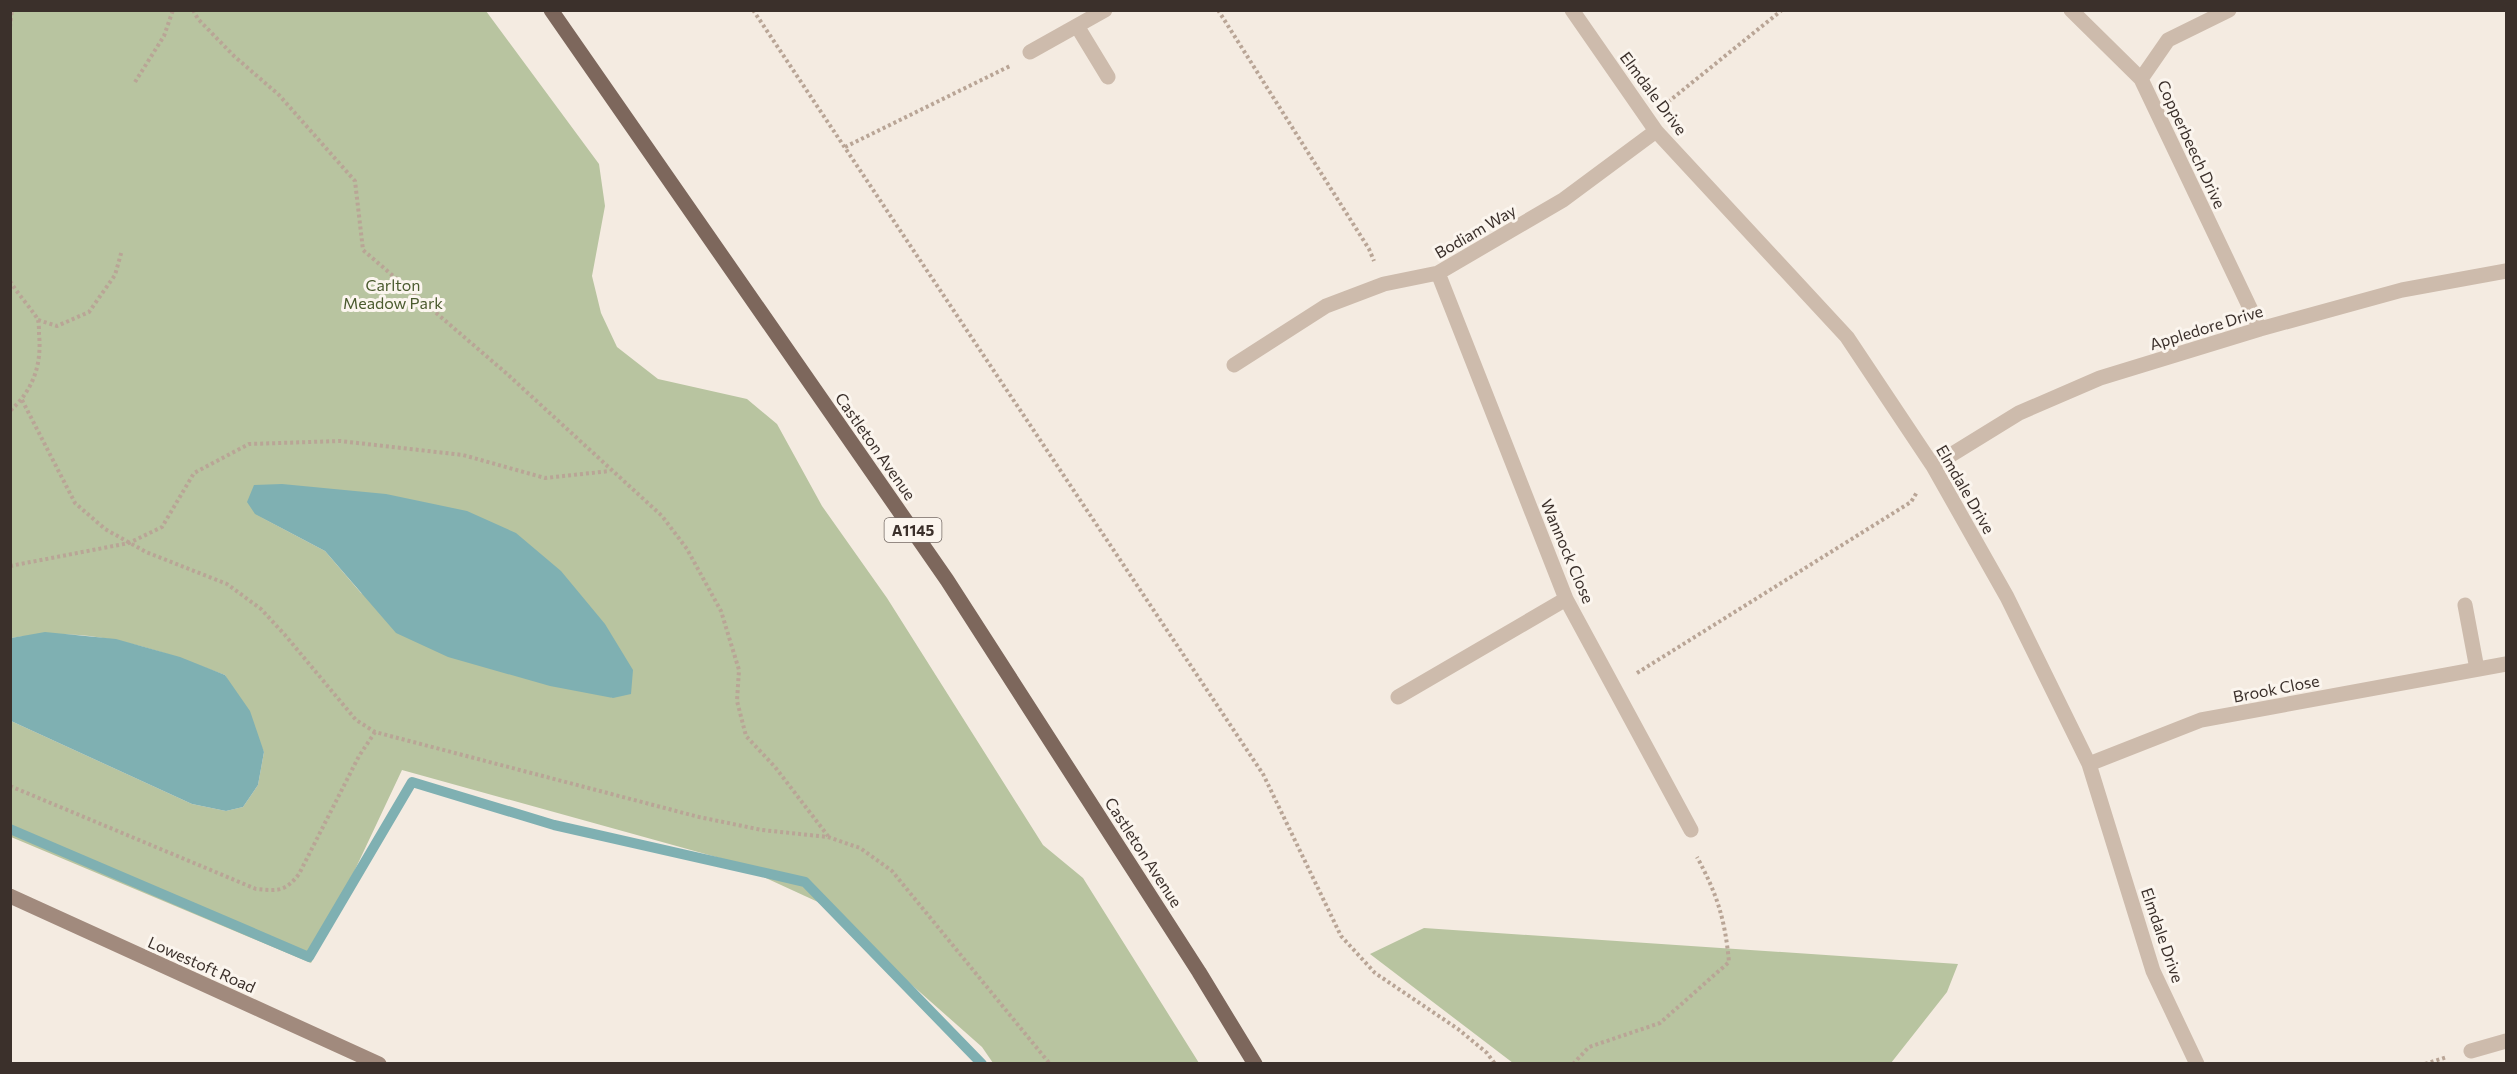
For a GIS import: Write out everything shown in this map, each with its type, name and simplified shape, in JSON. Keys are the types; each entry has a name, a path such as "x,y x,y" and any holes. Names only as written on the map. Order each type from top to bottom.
{"main road":[{"name":"Castleton Avenue","path":"551,10 947,580 1199,972 1255,1064"}],"street":[{"path":"1030,52 1106,10"},
{"name":"Elmdale Drive","path":"1572,10 1656,131 1847,337 1933,466 2007,597 2089,764 2153,971 2197,1064"},
{"path":"2071,10 2141,79"},
{"name":"Copperbeech Drive","path":"2229,10 2168,40 2141,79 2260,329"},
{"path":"1077,26 1108,77"},
{"name":"Bodiam Way","path":"1234,365 1326,306 1384,284 1438,273 1563,200 1656,131"},
{"name":"Appledore Drive","path":"1933,466 2019,413 2100,378 2260,329 2402,290 2506,272"},
{"name":"Wannock Close","path":"1438,273 1566,599 1691,830"},
{"path":"1398,697 1566,599"},
{"path":"2465,604 2477,669"},
{"name":"Brook Close","path":"2089,764 2201,720 2506,664"},
{"name":"Lowestoft Road","path":"10,896 379,1064"},
{"path":"2471,1051 2506,1041"}],"path":[{"path":"10,27 12,10"},
{"path":"135,82 165,36 173,10"},
{"path":"193,10 198,19 234,56 279,95 355,181 363,250 506,373 662,516 687,549 721,611 739,670 738,701 746,736 775,767 828,837"},
{"path":"753,10 1263,774 1341,936 1374,973 1458,1029 1486,1053 1495,1064"},
{"path":"1218,10 1369,249 1384,284"},
{"path":"1656,131 1663,106 1782,10"},
{"path":"845,147 1006,68 1030,52"},
{"path":"10,281 18,296 38,320 57,326 89,312 115,275 123,250"},
{"path":"10,411 22,400 36,375 40,344 38,320"},
{"path":"22,400 75,502 105,529 129,543 227,585 261,609 356,720 375,732 699,817 762,830 828,837 860,848 891,871 1050,1064"},
{"path":"10,566 129,543 162,527 195,473 249,444 352,442 463,455 545,478 611,471"},
{"path":"1614,687 1911,502 1933,466"},
{"path":"10,786 256,889 276,891 290,886 298,874 359,756 375,732"},
{"path":"1573,1064 1589,1047 1660,1023 1729,962 1727,934 1715,890 1693,851 1691,830"}],"green space":[{"name":"Carlton Meadow Park","path":"11,11 486,11 599,164 605,206 592,276 601,313 617,347 658,379 747,399 777,424 822,506 887,598 1043,845 1083,878 1199,1063 993,1063 982,1047 818,902 727,860 402,770 311,963 11,837 11,721 192,804 226,811 243,807 258,785 264,752 225,675 120,641 68,634 11,638","holes":["255,514 613,698 361,593 325,551"]},
{"path":"1424,928 1958,964 1947,992 1891,1063 1513,1063 1370,954"}],"water":[{"path":"282,484 386,494 467,511 516,533 561,571 605,624 633,670 631,694 613,698 550,686 448,657 396,633 325,551 255,514 247,502 254,485"},
{"path":"45,632 116,639 180,657 225,675 250,711 264,752 258,785 243,807 226,811 192,804 11,721 11,638"}],"waterway":[{"path":"10,829 309,957 412,782 554,825 805,882 982,1064"}]}
